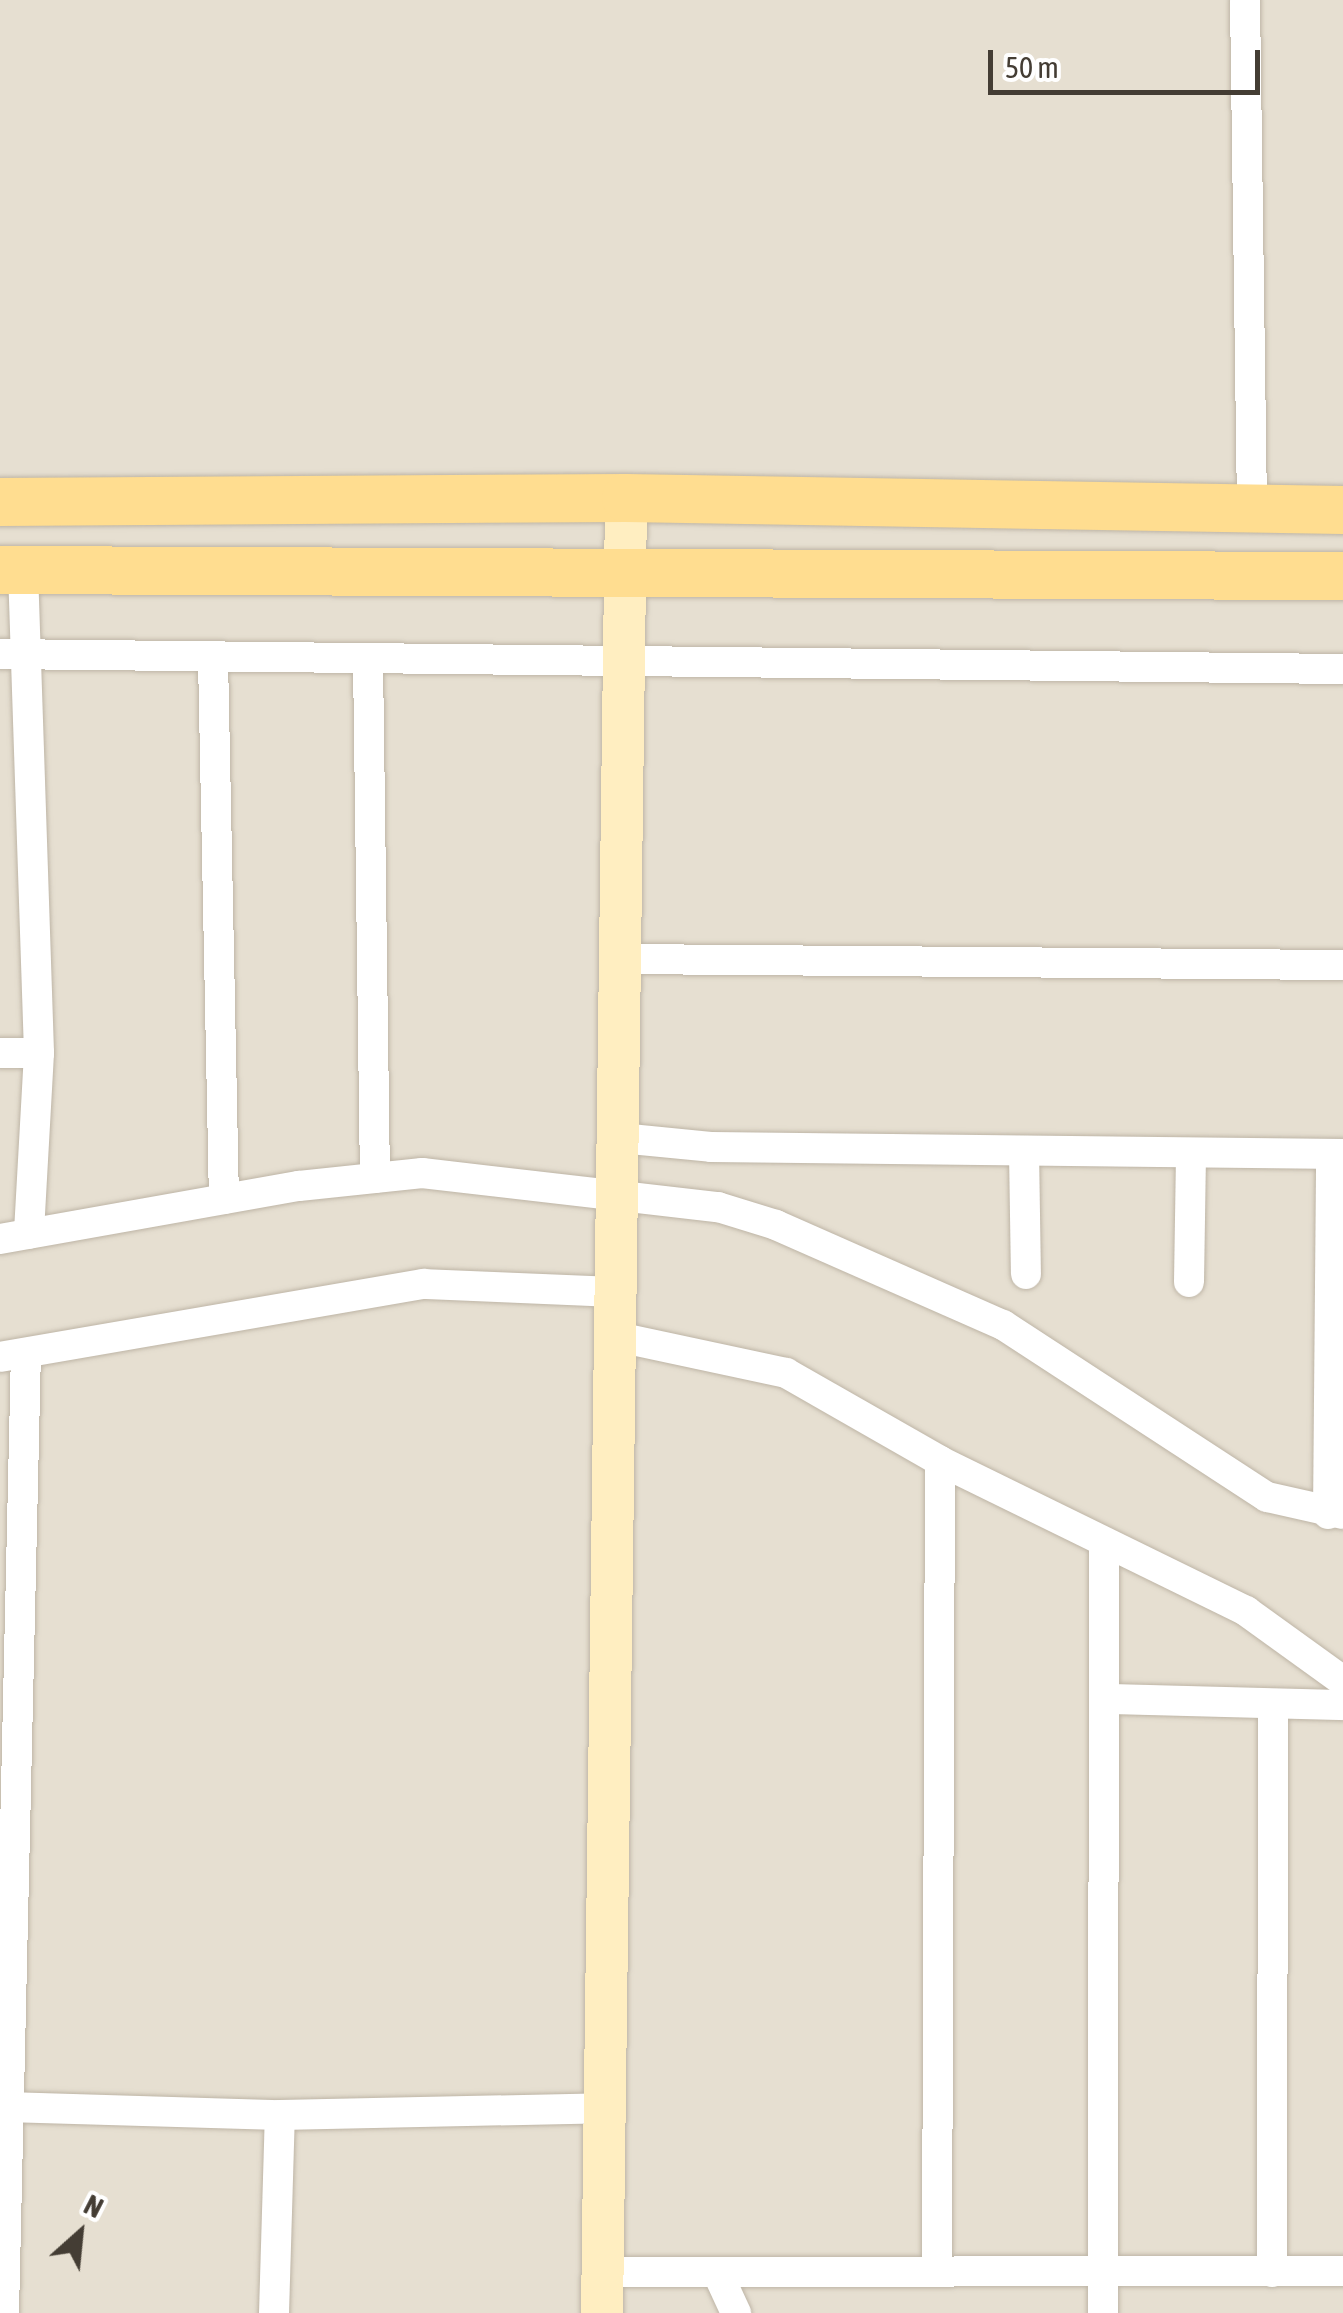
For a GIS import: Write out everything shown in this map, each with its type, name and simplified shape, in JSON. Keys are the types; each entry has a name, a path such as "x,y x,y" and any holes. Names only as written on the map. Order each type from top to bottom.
{"main road":[{"path":"0,502 626,498 1343,510"},
{"path":"11,570 1343,576"}],"street":[{"path":"1245,0 1252,509"},
{"path":"626,498 618,1337 602,2293 718,2274 1343,2271"},
{"path":"11,570 39,1053 15,1237 224,1199 422,1173 718,1207 776,1225 986,1318 1062,1358 1267,1497 1336,1514 1337,1154 711,1147 620,1138"},
{"path":"15,654 622,666 1343,669"},
{"path":"213,658 224,1199"},
{"path":"368,660 376,1178"},
{"path":"622,959 1343,965"},
{"path":"0,1053 39,1053"},
{"path":"1024,1151 1026,1274"},
{"path":"1189,1282 1190,1153"},
{"path":"4,2313 13,1355 424,1284 618,1292"},
{"path":"618,1337 786,1373 940,1461 1246,1611 1343,1681"},
{"path":"937,2270 940,1461"},
{"path":"1103,2313 1107,1699 1104,1544"},
{"path":"1107,1699 1343,1705"},
{"path":"1272,2272 1273,1705"},
{"path":"6,2107 280,2115 605,2108"},
{"path":"274,2313 280,2115"},
{"path":"718,2274 736,2313"}],"shaded area":[{"path":"0,0 1343,0 1343,2313 0,2313"}]}
